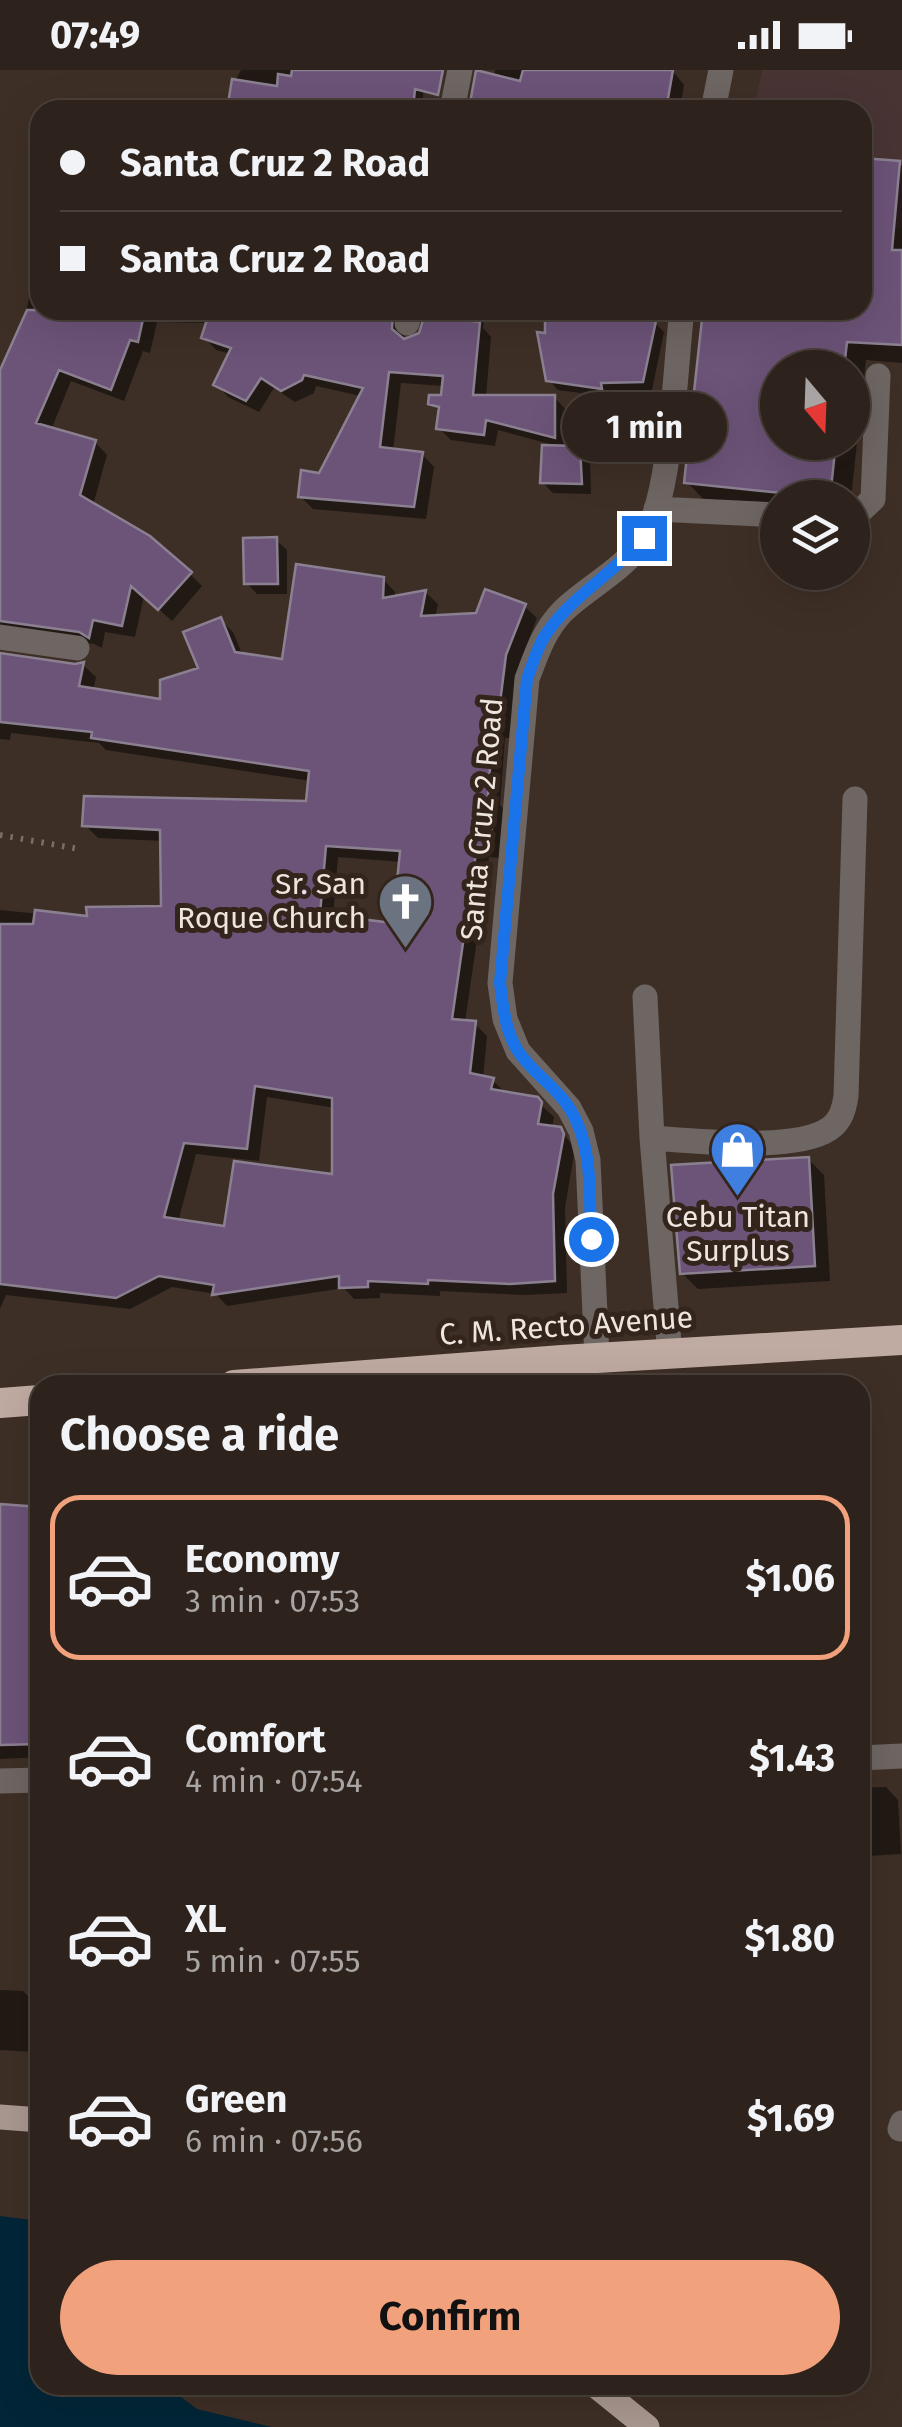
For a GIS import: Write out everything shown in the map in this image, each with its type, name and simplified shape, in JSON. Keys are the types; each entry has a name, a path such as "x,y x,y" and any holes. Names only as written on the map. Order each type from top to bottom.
{"highway":[{"name":"C. M. Recto Avenue","path":"368,1375 902,1340"},
{"path":"0,1403 30,1401"}],"main road":[{"path":"0,2118 30,2120"},
{"path":"607,2395 647,2427"}],"street":[{"path":"454,100 460,70"},
{"path":"715,100 721,70"},
{"name":"Santa Cruz 2 Road","path":"596,1358 588,1160 581,1132 570,1108 518,1051 504,1019 500,983 527,679 543,638 563,612 624,562 644,538 664,477 681,320"},
{"path":"870,502 878,376"},
{"path":"656,509 760,515"},
{"path":"0,637 77,648"},
{"path":"652,1138 730,1143 802,1139 829,1130 843,1115 855,798"},
{"path":"644,997 670,1355"},
{"path":"870,1758 902,1756"},
{"path":"0,1781 30,1780"}],"path":[{"path":"0,835 79,849"}],"shaded area":[{"path":"762,70 902,70 902,228 872,225 872,100 756,100"}],"water":[{"path":"0,2216 30,2220 30,2395 178,2395 197,2409 272,2427 0,2427"}],"building":[{"path":"292,70 443,70 438,95 415,89 414,100 229,100 232,79 277,86 278,74 291,76"},
{"path":"476,70 520,81 523,70 673,70 668,100 471,100"},
{"path":"872,159 900,161 892,250 902,250 902,345 847,342 846,350 760,350 760,460 834,460 832,480 760,480 760,491 684,483 702,320 872,320"},
{"path":"27,310 30,320 143,320 138,342 130,340 111,390 59,370 36,423 96,440 80,495 150,536 192,572 158,610 131,586 122,626 93,620 89,638 79,632 0,621 0,370"},
{"path":"207,320 392,320 392,329 404,339 419,333 423,320 480,322 473,395 555,395 555,438 486,420 484,435 436,429 439,407 428,404 429,395 441,395 443,376 389,372 380,447 423,452 414,507 298,497 301,470 319,473 363,388 304,375 281,391 261,378 246,401 213,385 231,348 201,338"},
{"path":"545,320 656,321 643,382 601,383 602,389 546,381 537,332 545,333"},
{"path":"542,445 580,446 582,484 540,483"},
{"path":"277,537 278,584 244,584 243,538"},
{"path":"296,564 384,577 383,598 426,590 421,616 476,613 485,589 526,604 506,655 497,727 493,727 488,797 497,798 489,847 477,846 452,1019 476,1021 470,1073 494,1078 491,1089 538,1097 542,1102 538,1124 561,1127 564,1134 553,1194 555,1281 510,1284 428,1280 428,1284 368,1281 368,1287 339,1288 339,1276 212,1295 214,1285 159,1276 116,1298 0,1284 0,924 33,924 35,910 87,916 86,907 161,906 160,830 82,826 84,796 306,801 309,771 91,738 92,732 0,722 0,653 84,662 79,686 160,699 160,680 198,668 183,632 221,617 235,652 282,659","holes":["326,846 400,851 393,923 320,914","255,1086 332,1098 332,1174 234,1161 224,1226 164,1217 184,1143 247,1149"]},
{"path":"809,1157 815,1266 680,1274 671,1165"},
{"path":"0,1504 30,1506 30,1744 0,1745"}],"place":[{"name":"Sr. San Roque Church","path":"405,950"},
{"name":"Cebu Titan Surplus","path":"738,1198"}],"route":[{"path":"591,1239 588,1160 581,1132 570,1108 518,1051 504,1019 500,983 527,679 543,638 563,612 624,562 644,538"}]}
